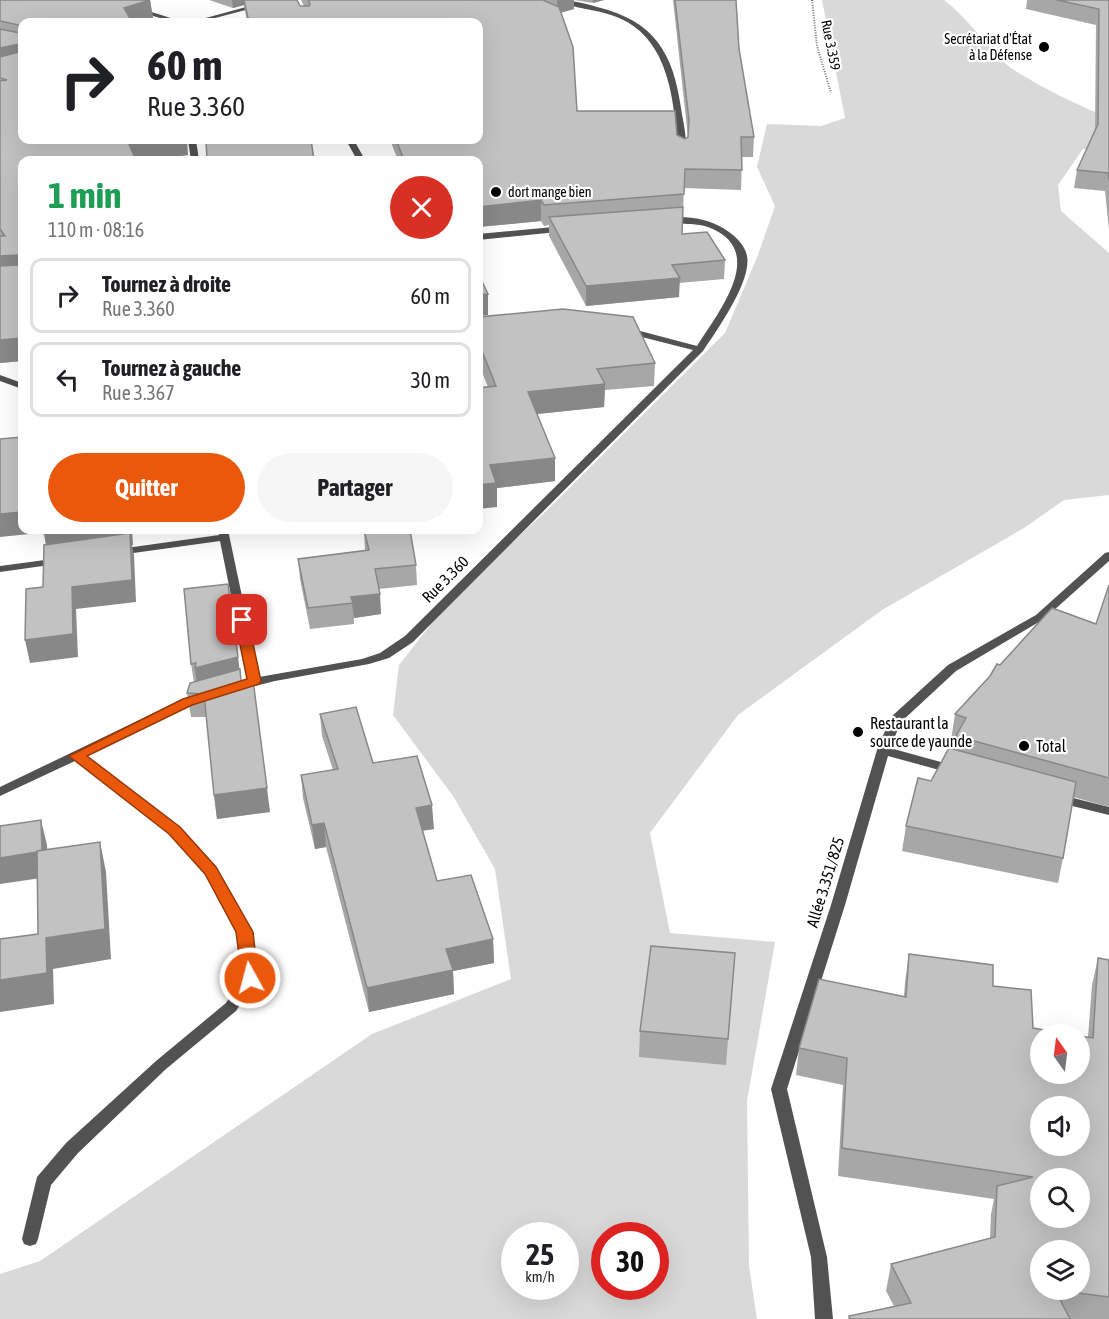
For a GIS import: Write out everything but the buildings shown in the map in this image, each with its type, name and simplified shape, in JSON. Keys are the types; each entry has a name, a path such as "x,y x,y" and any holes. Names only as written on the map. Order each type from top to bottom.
{"street":[{"path":"210,18 280,0"},
{"path":"560,0 624,17 637,24 666,59 679,115 682,154"},
{"path":"127,6 165,18"},
{"name":"Rue 3.360","path":"232,688 254,681 384,656 409,639 700,349 727,304 743,263 742,248 721,228 697,220 661,220"},
{"path":"483,237 569,228"},
{"path":"609,327 700,349"},
{"path":"0,378 18,385"},
{"path":"106,554 218,534"},
{"path":"224,534 254,681"},
{"name":"Allée 3.351/825","path":"824,1319 819,1257 779,1089 883,750 895,720 952,668 1040,617 1109,555"},
{"path":"0,569 71,559"},
{"path":"0,792 188,702 210,695"},
{"path":"883,750 963,772"},
{"path":"30,1239 43,1182 72,1148 161,1065 231,1007 250,978 244,932 211,871 175,831 76,756"},
{"path":"1043,794 1109,811"}],"path":[{"name":"Rue 3.359","path":"812,0 818,46 831,93"}],"shaded area":[{"path":"822,0 944,0 1014,70 1054,93 1106,116 1103,149 1083,149 1058,185 1061,211 1109,253 1109,495 1064,500 1024,528 882,610 738,715 650,833 670,933 775,942 747,1101 749,1266 757,1319 0,1319 0,1274 40,1261 372,1034 511,979 495,869 453,796 393,715 399,665 451,599 544,513 725,333 758,255 775,206 757,167 767,124 821,126 845,118"}],"place":[{"name":"Secrétariat d'État à la Défense","path":"1044,47"},
{"name":"dort mange bien","path":"496,192"},
{"name":"Restaurant la source de yaunde","path":"858,732"},
{"name":"Total","path":"1024,746"}],"route":[{"path":"242,620 254,681 188,702 76,756 175,831 211,871 244,932 250,978"}]}
